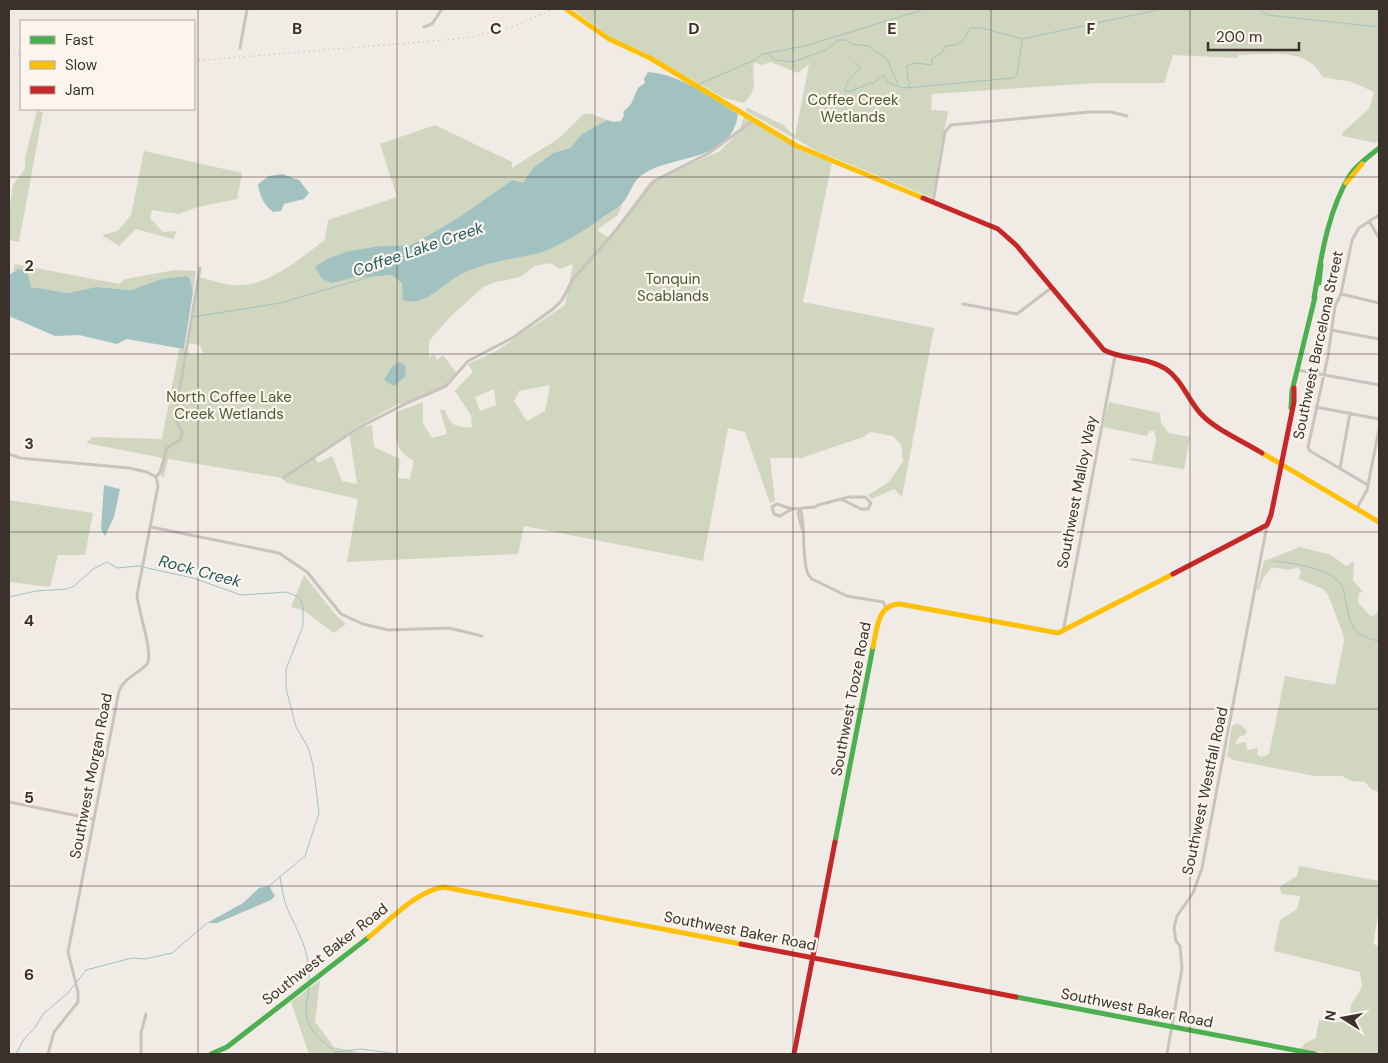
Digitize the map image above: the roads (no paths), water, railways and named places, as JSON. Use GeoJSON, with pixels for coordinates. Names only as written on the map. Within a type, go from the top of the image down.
{"type":"FeatureCollection","features":[{"type":"Feature","properties":{"kind":"main road"},"geometry":{"type":"LineString","coordinates":[[566,9],[609,39],[650,58],[806,150],[985,222],[1006,234],[1098,344],[1115,356],[1165,369],[1206,419],[1379,522]]}},
{"type":"Feature","properties":{"kind":"main road"},"geometry":{"type":"LineString","coordinates":[[1063,632],[1267,525],[1331,216],[1354,170],[1379,148]]}},
{"type":"Feature","properties":{"kind":"main road","name":"Southwest Tooze Road"},"geometry":{"type":"LineString","coordinates":[[794,1054],[878,623],[886,608],[892,604],[900,604],[1050,633],[1063,632]]}},
{"type":"Feature","properties":{"kind":"main road","name":"Southwest Baker Road"},"geometry":{"type":"LineString","coordinates":[[211,1054],[224,1049],[425,892],[437,887],[452,887],[1315,1054]]}},
{"type":"Feature","properties":{"kind":"street"},"geometry":{"type":"LineString","coordinates":[[240,48],[247,9]]}},
{"type":"Feature","properties":{"kind":"street"},"geometry":{"type":"LineString","coordinates":[[424,27],[432,24],[442,9]]}},
{"type":"Feature","properties":{"kind":"street"},"geometry":{"type":"LineString","coordinates":[[933,202],[945,132],[951,125],[1088,112],[1111,112],[1127,116]]}},
{"type":"Feature","properties":{"kind":"street"},"geometry":{"type":"LineString","coordinates":[[283,478],[354,430],[407,402],[446,386],[468,361],[514,337],[554,309],[562,300],[572,279],[612,235],[654,181],[709,153],[754,120]]}},
{"type":"Feature","properties":{"kind":"street","name":"Southwest Barcelona Street"},"geometry":{"type":"LineString","coordinates":[[1340,468],[1309,450],[1335,306],[1341,294],[1352,240],[1359,228],[1379,215]]}},
{"type":"Feature","properties":{"kind":"street"},"geometry":{"type":"LineString","coordinates":[[1369,222],[1379,238]]}},
{"type":"Feature","properties":{"kind":"street","name":"Southwest Morgan Road"},"geometry":{"type":"LineString","coordinates":[[48,1054],[54,1032],[78,1002],[78,992],[68,952],[119,691],[127,679],[145,665],[150,656],[148,642],[138,609],[137,595],[158,486],[156,476],[160,472],[167,448],[180,440],[182,432],[178,425],[176,411],[200,268]]}},
{"type":"Feature","properties":{"kind":"street"},"geometry":{"type":"LineString","coordinates":[[963,304],[1020,314],[1051,288]]}},
{"type":"Feature","properties":{"kind":"street"},"geometry":{"type":"LineString","coordinates":[[1341,294],[1379,303]]}},
{"type":"Feature","properties":{"kind":"street"},"geometry":{"type":"LineString","coordinates":[[1331,330],[1379,339]]}},
{"type":"Feature","properties":{"kind":"street","name":"Southwest Malloy Way"},"geometry":{"type":"LineString","coordinates":[[1063,632],[1115,356]]}},
{"type":"Feature","properties":{"kind":"street"},"geometry":{"type":"LineString","coordinates":[[1298,370],[1379,385]]}},
{"type":"Feature","properties":{"kind":"street"},"geometry":{"type":"LineString","coordinates":[[1316,407],[1379,419]]}},
{"type":"Feature","properties":{"kind":"street"},"geometry":{"type":"LineString","coordinates":[[1350,413],[1340,468],[1368,485]]}},
{"type":"Feature","properties":{"kind":"street"},"geometry":{"type":"LineString","coordinates":[[1356,509],[1368,485],[1379,429]]}},
{"type":"Feature","properties":{"kind":"street"},"geometry":{"type":"LineString","coordinates":[[9,454],[20,458],[129,468],[156,476]]}},
{"type":"Feature","properties":{"kind":"street"},"geometry":{"type":"LineString","coordinates":[[792,509],[780,516],[772,512],[772,507],[777,504],[792,509],[800,509],[841,499],[863,496],[871,503],[869,508],[863,509],[841,499]]}},
{"type":"Feature","properties":{"kind":"street"},"geometry":{"type":"LineString","coordinates":[[800,509],[803,513],[802,529],[806,569],[812,579],[846,596],[883,602],[886,608]]}},
{"type":"Feature","properties":{"kind":"street","name":"Southwest Westfall Road"},"geometry":{"type":"LineString","coordinates":[[1167,1054],[1182,968],[1180,946],[1176,941],[1174,928],[1177,916],[1193,893],[1202,868],[1267,525]]}},
{"type":"Feature","properties":{"kind":"street"},"geometry":{"type":"LineString","coordinates":[[151,527],[278,553],[307,572],[341,614],[363,624],[388,630],[449,628],[482,636]]}},
{"type":"Feature","properties":{"kind":"street"},"geometry":{"type":"LineString","coordinates":[[9,802],[93,819]]}},
{"type":"Feature","properties":{"kind":"street"},"geometry":{"type":"LineString","coordinates":[[141,1054],[141,1033],[146,1014]]}},
{"type":"Feature","properties":{"kind":"water"},"geometry":{"type":"Polygon","coordinates":[[[648,72],[672,77],[684,82],[738,114],[733,130],[725,141],[700,155],[657,167],[640,176],[621,205],[546,251],[495,262],[473,269],[453,279],[423,299],[410,302],[403,300],[402,283],[392,275],[351,278],[332,283],[322,279],[315,267],[327,259],[349,251],[379,246],[411,245],[458,218],[512,180],[523,183],[533,168],[553,153],[570,148],[582,134],[607,120],[621,121],[624,115],[623,112],[631,104],[638,88],[645,83],[644,79],[648,72]]]}},
{"type":"Feature","properties":{"kind":"water"},"geometry":{"type":"Polygon","coordinates":[[[282,174],[299,180],[309,193],[304,199],[284,204],[281,211],[273,212],[262,200],[258,184],[269,176],[282,174]]]}},
{"type":"Feature","properties":{"kind":"water"},"geometry":{"type":"Polygon","coordinates":[[[18,269],[27,271],[31,287],[68,293],[96,287],[131,290],[162,279],[186,276],[190,279],[193,292],[184,349],[127,339],[117,344],[79,335],[55,336],[9,316],[9,275],[18,269]]]}},
{"type":"Feature","properties":{"kind":"water"},"geometry":{"type":"Polygon","coordinates":[[[400,362],[406,366],[405,377],[394,386],[384,380],[392,367],[400,362]]]}},
{"type":"Feature","properties":{"kind":"water"},"geometry":{"type":"Polygon","coordinates":[[[104,485],[120,489],[114,517],[105,536],[101,529],[104,485]]]}},
{"type":"Feature","properties":{"kind":"water"},"geometry":{"type":"Polygon","coordinates":[[[269,886],[275,896],[271,900],[217,923],[207,923],[243,903],[259,888],[269,886]]]}},
{"type":"Feature","properties":{"kind":"waterway","name":"Coffee Lake Creek"},"geometry":{"type":"LineString","coordinates":[[699,84],[757,59],[762,54],[805,46],[925,9]]}},
{"type":"Feature","properties":{"kind":"waterway"},"geometry":{"type":"LineString","coordinates":[[768,54],[776,60],[793,62],[826,50],[838,40],[846,40],[852,44],[868,46],[887,59],[899,87],[906,88],[911,83],[908,80],[907,66],[915,63],[932,65],[932,58],[942,53],[945,46],[956,45],[962,42],[970,28],[982,28],[1022,39],[1162,9]]}},
{"type":"Feature","properties":{"kind":"waterway"},"geometry":{"type":"LineString","coordinates":[[1260,9],[1267,15],[1379,27]]}},
{"type":"Feature","properties":{"kind":"waterway"},"geometry":{"type":"LineString","coordinates":[[906,88],[1013,78],[1017,75],[1022,40]]}},
{"type":"Feature","properties":{"kind":"waterway"},"geometry":{"type":"LineString","coordinates":[[855,63],[861,67],[848,81],[845,91],[848,92],[877,81],[884,75],[888,82],[897,86]]}},
{"type":"Feature","properties":{"kind":"waterway","name":"Coffee Lake Creek"},"geometry":{"type":"LineString","coordinates":[[193,317],[280,303],[376,275]]}},
{"type":"Feature","properties":{"kind":"waterway"},"geometry":{"type":"LineString","coordinates":[[1274,561],[1311,568],[1337,580],[1342,586],[1353,627],[1362,635],[1379,641]]}},
{"type":"Feature","properties":{"kind":"waterway","name":"Rock Creek"},"geometry":{"type":"LineString","coordinates":[[9,597],[36,591],[67,589],[74,586],[93,569],[107,562],[117,568],[138,566],[193,578],[241,595],[287,592],[300,598],[303,606],[303,626],[286,669],[286,688],[296,727],[308,747],[313,765],[319,813],[305,856],[269,886]]}},
{"type":"Feature","properties":{"kind":"waterway"},"geometry":{"type":"LineString","coordinates":[[280,877],[286,904],[306,951],[309,980]]}},
{"type":"Feature","properties":{"kind":"waterway","name":"Rock Creek"},"geometry":{"type":"LineString","coordinates":[[16,1054],[24,1039],[34,1029],[44,1013],[68,993],[86,970],[132,958],[145,959],[172,953],[207,923]]}},
{"type":"Feature","properties":{"kind":"waterway"},"geometry":{"type":"LineString","coordinates":[[309,984],[306,1011],[309,1025],[317,1036],[337,1054]]}},
{"type":"Feature","properties":{"kind":"waterway"},"geometry":{"type":"LineString","coordinates":[[336,1052],[361,1049],[398,1054]]}},
{"type":"Feature","properties":{"kind":"railway"},"geometry":{"type":"LineString","coordinates":[[195,61],[467,38],[514,26],[553,9]]}},
{"type":"Feature","properties":{"kind":"railway"},"geometry":{"type":"LineString","coordinates":[[9,51],[20,56]]}},
{"type":"Feature","properties":{"kind":"park label","name":"Coffee Creek Wetlands"},"geometry":{"type":"Point","coordinates":[853,108]}},
{"type":"Feature","properties":{"kind":"park label","name":"Tonquin Scablands"},"geometry":{"type":"Point","coordinates":[673,288]}},
{"type":"Feature","properties":{"kind":"park label","name":"North Coffee Lake Creek Wetlands"},"geometry":{"type":"Point","coordinates":[229,406]}}]}
